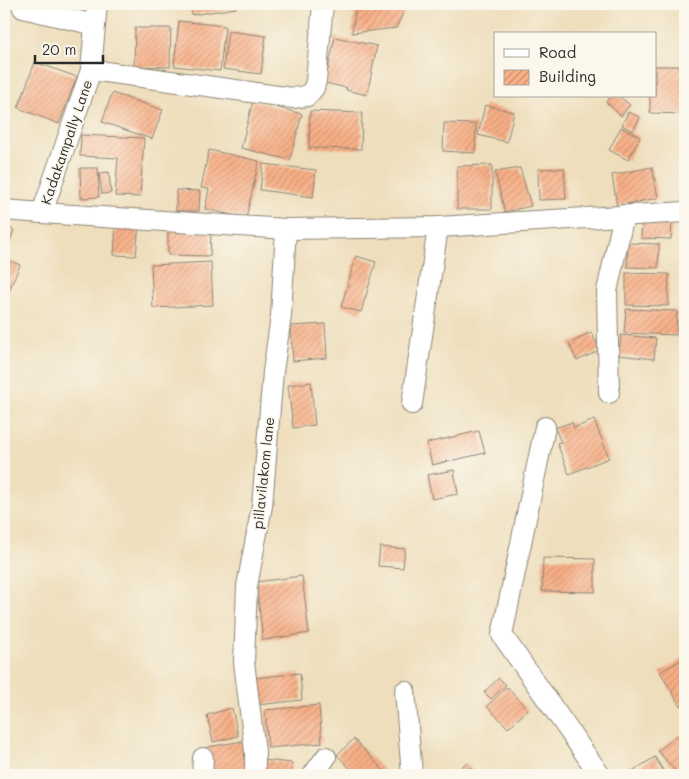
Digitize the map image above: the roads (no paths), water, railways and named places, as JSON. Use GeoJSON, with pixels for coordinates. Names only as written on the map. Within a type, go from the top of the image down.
{"type":"FeatureCollection","features":[{"type":"Feature","properties":{"kind":"street","name":"Kadakampally Lane"},"geometry":{"type":"LineString","coordinates":[[4,210],[42,212],[91,70],[97,4]]}},
{"type":"Feature","properties":{"kind":"street"},"geometry":{"type":"LineString","coordinates":[[91,70],[293,98],[307,96],[314,88],[316,81],[323,4]]}},
{"type":"Feature","properties":{"kind":"street"},"geometry":{"type":"LineString","coordinates":[[23,8],[95,25]]}},
{"type":"Feature","properties":{"kind":"street"},"geometry":{"type":"LineString","coordinates":[[42,212],[286,229],[438,227],[685,212]]}},
{"type":"Feature","properties":{"kind":"street"},"geometry":{"type":"LineString","coordinates":[[609,393],[607,291],[624,215]]}},
{"type":"Feature","properties":{"kind":"street"},"geometry":{"type":"LineString","coordinates":[[412,404],[438,227]]}},
{"type":"Feature","properties":{"kind":"street","name":"pillavilakom lane"},"geometry":{"type":"LineString","coordinates":[[255,775],[255,752],[244,662],[247,586],[262,506],[272,372],[281,316],[286,229]]}},
{"type":"Feature","properties":{"kind":"street"},"geometry":{"type":"LineString","coordinates":[[545,427],[502,635],[600,775]]}},
{"type":"Feature","properties":{"kind":"street"},"geometry":{"type":"LineString","coordinates":[[405,691],[412,775]]}},
{"type":"Feature","properties":{"kind":"street"},"geometry":{"type":"LineString","coordinates":[[313,775],[326,757]]}}]}
